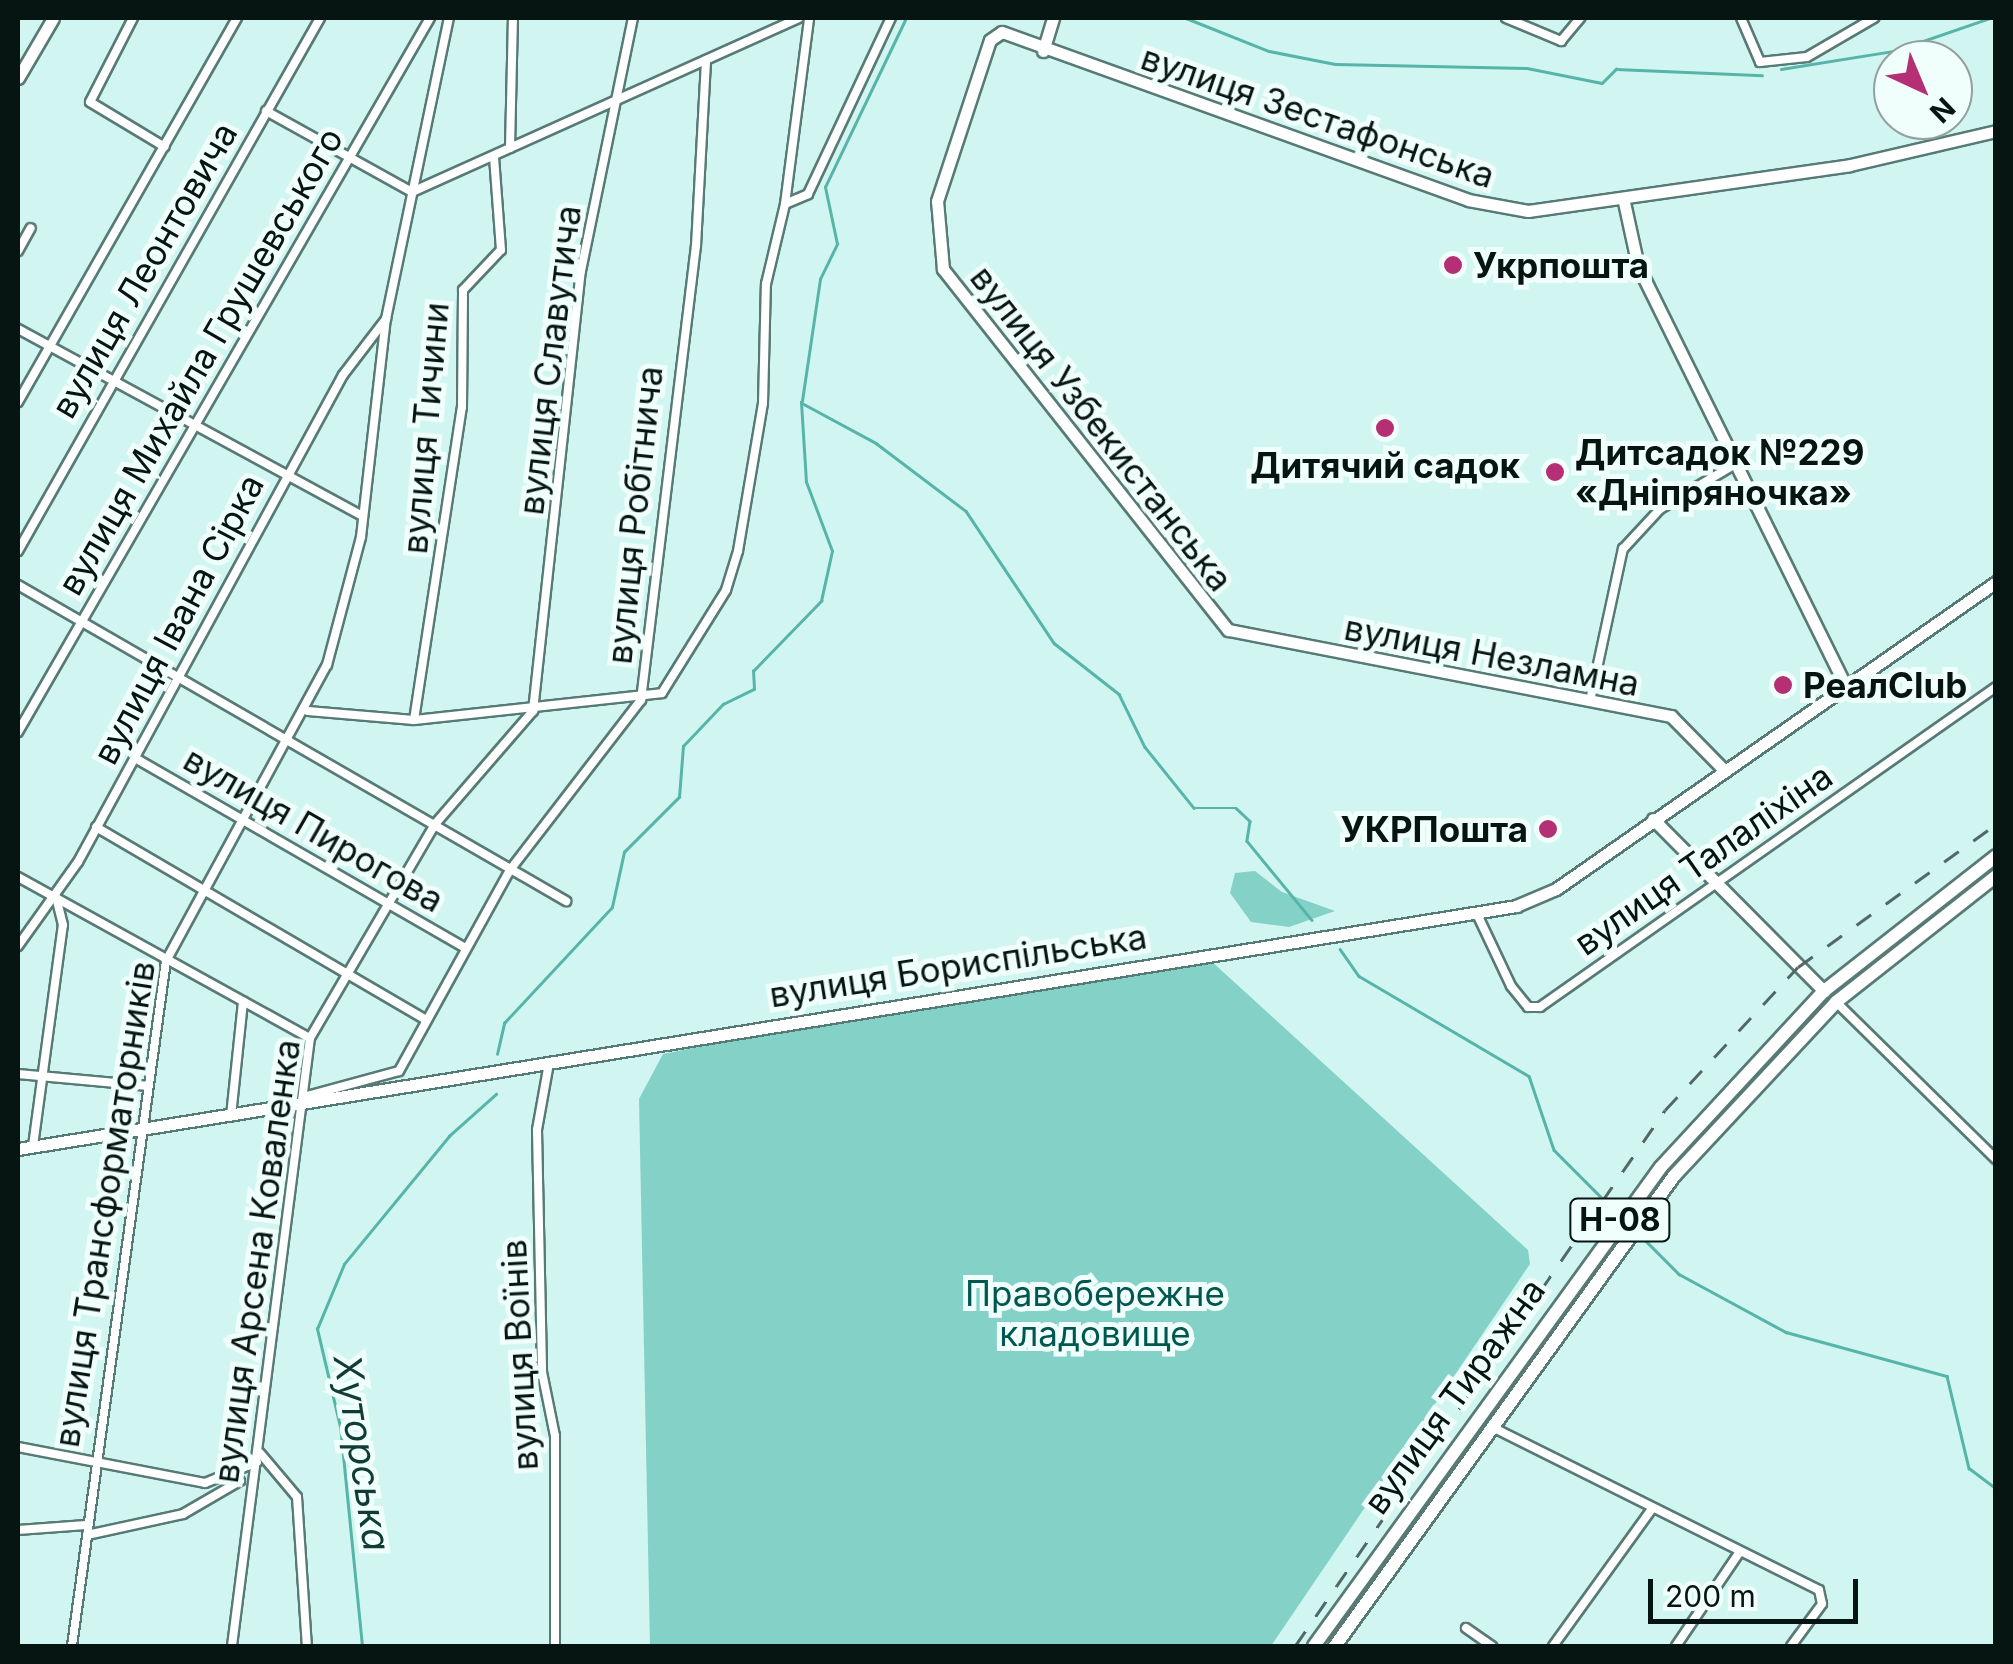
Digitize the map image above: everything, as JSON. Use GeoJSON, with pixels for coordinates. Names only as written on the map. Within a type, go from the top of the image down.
{"type":"FeatureCollection","features":[{"type":"Feature","properties":{"kind":"main road","name":"вулиця Тиражна"},"geometry":{"type":"LineString","coordinates":[[1314,1646],[1474,1417],[1661,1166],[1824,991],[1996,856]]}},
{"type":"Feature","properties":{"kind":"main road","name":"вулиця Тиражна"},"geometry":{"type":"LineString","coordinates":[[1335,1646],[1674,1176],[1836,1002],[1996,876]]}},
{"type":"Feature","properties":{"kind":"main road"},"geometry":{"type":"LineString","coordinates":[[1824,991],[1836,1002]]}},
{"type":"Feature","properties":{"kind":"main road"},"geometry":{"type":"LineString","coordinates":[[1474,1417],[1492,1427]]}},
{"type":"Feature","properties":{"kind":"main road"},"geometry":{"type":"LineString","coordinates":[[1360,1582],[1376,1592]]}},
{"type":"Feature","properties":{"kind":"street"},"geometry":{"type":"LineString","coordinates":[[18,78],[52,18]]}},
{"type":"Feature","properties":{"kind":"street"},"geometry":{"type":"LineString","coordinates":[[133,18],[90,102],[165,147]]}},
{"type":"Feature","properties":{"kind":"street"},"geometry":{"type":"LineString","coordinates":[[18,402],[237,18]]}},
{"type":"Feature","properties":{"kind":"street","name":"вулиця Леонтовича"},"geometry":{"type":"LineString","coordinates":[[18,551],[320,18]]}},
{"type":"Feature","properties":{"kind":"street","name":"вулиця Михайла Грушевського"},"geometry":{"type":"LineString","coordinates":[[18,732],[430,18]]}},
{"type":"Feature","properties":{"kind":"street","name":"вулиця Трансформаторників"},"geometry":{"type":"LineString","coordinates":[[72,1646],[93,1456],[166,961],[308,711],[350,584],[386,318],[448,18]]}},
{"type":"Feature","properties":{"kind":"street"},"geometry":{"type":"LineString","coordinates":[[510,148],[513,18]]}},
{"type":"Feature","properties":{"kind":"street","name":"вулиця Славутича"},"geometry":{"type":"LineString","coordinates":[[533,711],[581,271],[634,18]]}},
{"type":"Feature","properties":{"kind":"street"},"geometry":{"type":"LineString","coordinates":[[266,110],[412,192],[800,18]]}},
{"type":"Feature","properties":{"kind":"street","name":"вулиця Робітнича"},"geometry":{"type":"LineString","coordinates":[[706,60],[694,259],[641,700],[662,693],[685,664],[734,564],[763,403],[766,284],[785,204],[810,18]]}},
{"type":"Feature","properties":{"kind":"street"},"geometry":{"type":"LineString","coordinates":[[785,204],[808,194],[890,18]]}},
{"type":"Feature","properties":{"kind":"street"},"geometry":{"type":"LineString","coordinates":[[1043,51],[1053,18]]}},
{"type":"Feature","properties":{"kind":"street"},"geometry":{"type":"LineString","coordinates":[[1506,18],[1568,37],[1580,18]]}},
{"type":"Feature","properties":{"kind":"street"},"geometry":{"type":"LineString","coordinates":[[1741,18],[1760,62],[1807,57],[1874,18]]}},
{"type":"Feature","properties":{"kind":"street","name":"вулиця Зестафонська"},"geometry":{"type":"LineString","coordinates":[[1002,32],[1043,51],[1468,200],[1528,211],[1624,202],[1996,131]]}},
{"type":"Feature","properties":{"kind":"street","name":"вулиця Узбекистанська"},"geometry":{"type":"LineString","coordinates":[[1002,32],[990,40],[940,189],[943,269],[1228,630]]}},
{"type":"Feature","properties":{"kind":"street","name":"вулиця Тичини"},"geometry":{"type":"LineString","coordinates":[[414,720],[462,407],[464,290],[501,250],[494,156]]}},
{"type":"Feature","properties":{"kind":"street"},"geometry":{"type":"LineString","coordinates":[[1624,202],[1638,266],[1846,687]]}},
{"type":"Feature","properties":{"kind":"street"},"geometry":{"type":"LineString","coordinates":[[18,251],[31,228]]}},
{"type":"Feature","properties":{"kind":"street","name":"вулиця Івана Сірка"},"geometry":{"type":"LineString","coordinates":[[18,946],[56,897],[96,827],[363,341],[386,318]]}},
{"type":"Feature","properties":{"kind":"street"},"geometry":{"type":"LineString","coordinates":[[18,329],[284,482],[360,516]]}},
{"type":"Feature","properties":{"kind":"street"},"geometry":{"type":"LineString","coordinates":[[1590,701],[1623,549],[1660,508],[1736,463]]}},
{"type":"Feature","properties":{"kind":"street","name":"вулиця Бориспільська"},"geometry":{"type":"LineString","coordinates":[[18,1149],[549,1064],[966,989],[1477,914],[1556,889],[1996,582]]}},
{"type":"Feature","properties":{"kind":"street"},"geometry":{"type":"LineString","coordinates":[[18,585],[566,902]]}},
{"type":"Feature","properties":{"kind":"street","name":"вулиця Незламна"},"geometry":{"type":"LineString","coordinates":[[1228,630],[1682,719],[1725,771]]}},
{"type":"Feature","properties":{"kind":"street","name":"вулиця Талаліхіна"},"geometry":{"type":"LineString","coordinates":[[1477,914],[1488,948],[1532,1010],[1996,687]]}},
{"type":"Feature","properties":{"kind":"street"},"geometry":{"type":"LineString","coordinates":[[308,711],[414,720],[500,706],[533,711],[641,700]]}},
{"type":"Feature","properties":{"kind":"street"},"geometry":{"type":"LineString","coordinates":[[302,1102],[399,1071],[510,870],[641,700]]}},
{"type":"Feature","properties":{"kind":"street","name":"вулиця Арсена Коваленка"},"geometry":{"type":"LineString","coordinates":[[232,1646],[310,1038],[435,824],[533,711]]}},
{"type":"Feature","properties":{"kind":"street","name":"вулиця Пирогова"},"geometry":{"type":"LineString","coordinates":[[135,758],[465,948]]}},
{"type":"Feature","properties":{"kind":"street"},"geometry":{"type":"LineString","coordinates":[[1653,819],[1824,991]]}},
{"type":"Feature","properties":{"kind":"street"},"geometry":{"type":"LineString","coordinates":[[96,827],[426,1018]]}},
{"type":"Feature","properties":{"kind":"street"},"geometry":{"type":"LineString","coordinates":[[18,877],[310,1038]]}},
{"type":"Feature","properties":{"kind":"street"},"geometry":{"type":"LineString","coordinates":[[33,1146],[63,926],[56,897]]}},
{"type":"Feature","properties":{"kind":"street"},"geometry":{"type":"LineString","coordinates":[[230,1116],[242,1002]]}},
{"type":"Feature","properties":{"kind":"street"},"geometry":{"type":"LineString","coordinates":[[1836,1002],[1996,1159]]}},
{"type":"Feature","properties":{"kind":"street","name":"вулиця Воїнів"},"geometry":{"type":"LineString","coordinates":[[549,1064],[537,1130],[542,1372],[555,1436],[555,1646]]}},
{"type":"Feature","properties":{"kind":"street"},"geometry":{"type":"LineString","coordinates":[[18,1074],[148,1086]]}},
{"type":"Feature","properties":{"kind":"street"},"geometry":{"type":"LineString","coordinates":[[1492,1427],[1822,1594],[1790,1646]]}},
{"type":"Feature","properties":{"kind":"street"},"geometry":{"type":"LineString","coordinates":[[18,1447],[240,1481],[251,1491]]}},
{"type":"Feature","properties":{"kind":"street"},"geometry":{"type":"LineString","coordinates":[[225,1481],[258,1457],[298,1497],[307,1646]]}},
{"type":"Feature","properties":{"kind":"street"},"geometry":{"type":"LineString","coordinates":[[87,1536],[183,1514],[240,1481]]}},
{"type":"Feature","properties":{"kind":"street"},"geometry":{"type":"LineString","coordinates":[[1553,1646],[1652,1510]]}},
{"type":"Feature","properties":{"kind":"street"},"geometry":{"type":"LineString","coordinates":[[18,1530],[86,1525]]}},
{"type":"Feature","properties":{"kind":"street"},"geometry":{"type":"LineString","coordinates":[[1676,1646],[1739,1553]]}},
{"type":"Feature","properties":{"kind":"street"},"geometry":{"type":"LineString","coordinates":[[1466,1628],[1492,1646]]}},
{"type":"Feature","properties":{"kind":"green space"},"geometry":{"type":"Polygon","coordinates":[[[1255,871],[1282,892],[1335,911],[1289,927],[1251,922],[1230,893],[1235,873],[1255,871]]]}},
{"type":"Feature","properties":{"kind":"green space","name":"Правобережне кладовище"},"geometry":{"type":"Polygon","coordinates":[[[1210,960],[1528,1250],[1530,1264],[1271,1646],[650,1646],[639,1099],[663,1054],[932,1000],[1210,960]]]}},
{"type":"Feature","properties":{"kind":"waterway"},"geometry":{"type":"LineString","coordinates":[[802,401],[820,279],[837,244],[825,187],[906,18]]}},
{"type":"Feature","properties":{"kind":"waterway"},"geometry":{"type":"LineString","coordinates":[[1186,18],[1269,51],[1335,64],[1527,68],[1602,83],[1616,69],[1762,75]]}},
{"type":"Feature","properties":{"kind":"waterway"},"geometry":{"type":"LineString","coordinates":[[1781,69],[1894,51],[1990,18]]}},
{"type":"Feature","properties":{"kind":"waterway","name":"Хуторська"},"geometry":{"type":"LineString","coordinates":[[497,1054],[504,1023],[612,907],[624,852],[679,797],[683,746],[723,704],[754,689],[753,671],[821,601],[832,551],[806,482],[801,402]]}},
{"type":"Feature","properties":{"kind":"waterway"},"geometry":{"type":"LineString","coordinates":[[802,403],[876,443],[966,511],[1054,643],[1119,694],[1145,747],[1194,808],[1236,808],[1250,821],[1247,841],[1312,920]]}},
{"type":"Feature","properties":{"kind":"waterway"},"geometry":{"type":"LineString","coordinates":[[1340,949],[1359,976],[1529,1076],[1554,1150],[1619,1215]]}},
{"type":"Feature","properties":{"kind":"waterway","name":"Хуторська"},"geometry":{"type":"LineString","coordinates":[[362,1646],[340,1427],[317,1329],[344,1264],[449,1136],[496,1094]]}},
{"type":"Feature","properties":{"kind":"waterway"},"geometry":{"type":"LineString","coordinates":[[1639,1234],[1679,1274],[1786,1332],[1947,1376],[1969,1468],[1996,1488]]}},
{"type":"Feature","properties":{"kind":"railway"},"geometry":{"type":"LineString","coordinates":[[1295,1646],[1665,1110],[1798,967],[1996,824]]}},
{"type":"Feature","properties":{"kind":"place","name":"Укрпошта"},"geometry":{"type":"Point","coordinates":[1453,265]}},
{"type":"Feature","properties":{"kind":"place","name":"Дитячий садок"},"geometry":{"type":"Point","coordinates":[1385,428]}},
{"type":"Feature","properties":{"kind":"place","name":"Дитсадок №229 «Дніпряночка»"},"geometry":{"type":"Point","coordinates":[1555,472]}},
{"type":"Feature","properties":{"kind":"place","name":"РеалClub"},"geometry":{"type":"Point","coordinates":[1783,685]}},
{"type":"Feature","properties":{"kind":"place","name":"УКРПошта"},"geometry":{"type":"Point","coordinates":[1548,829]}}]}
